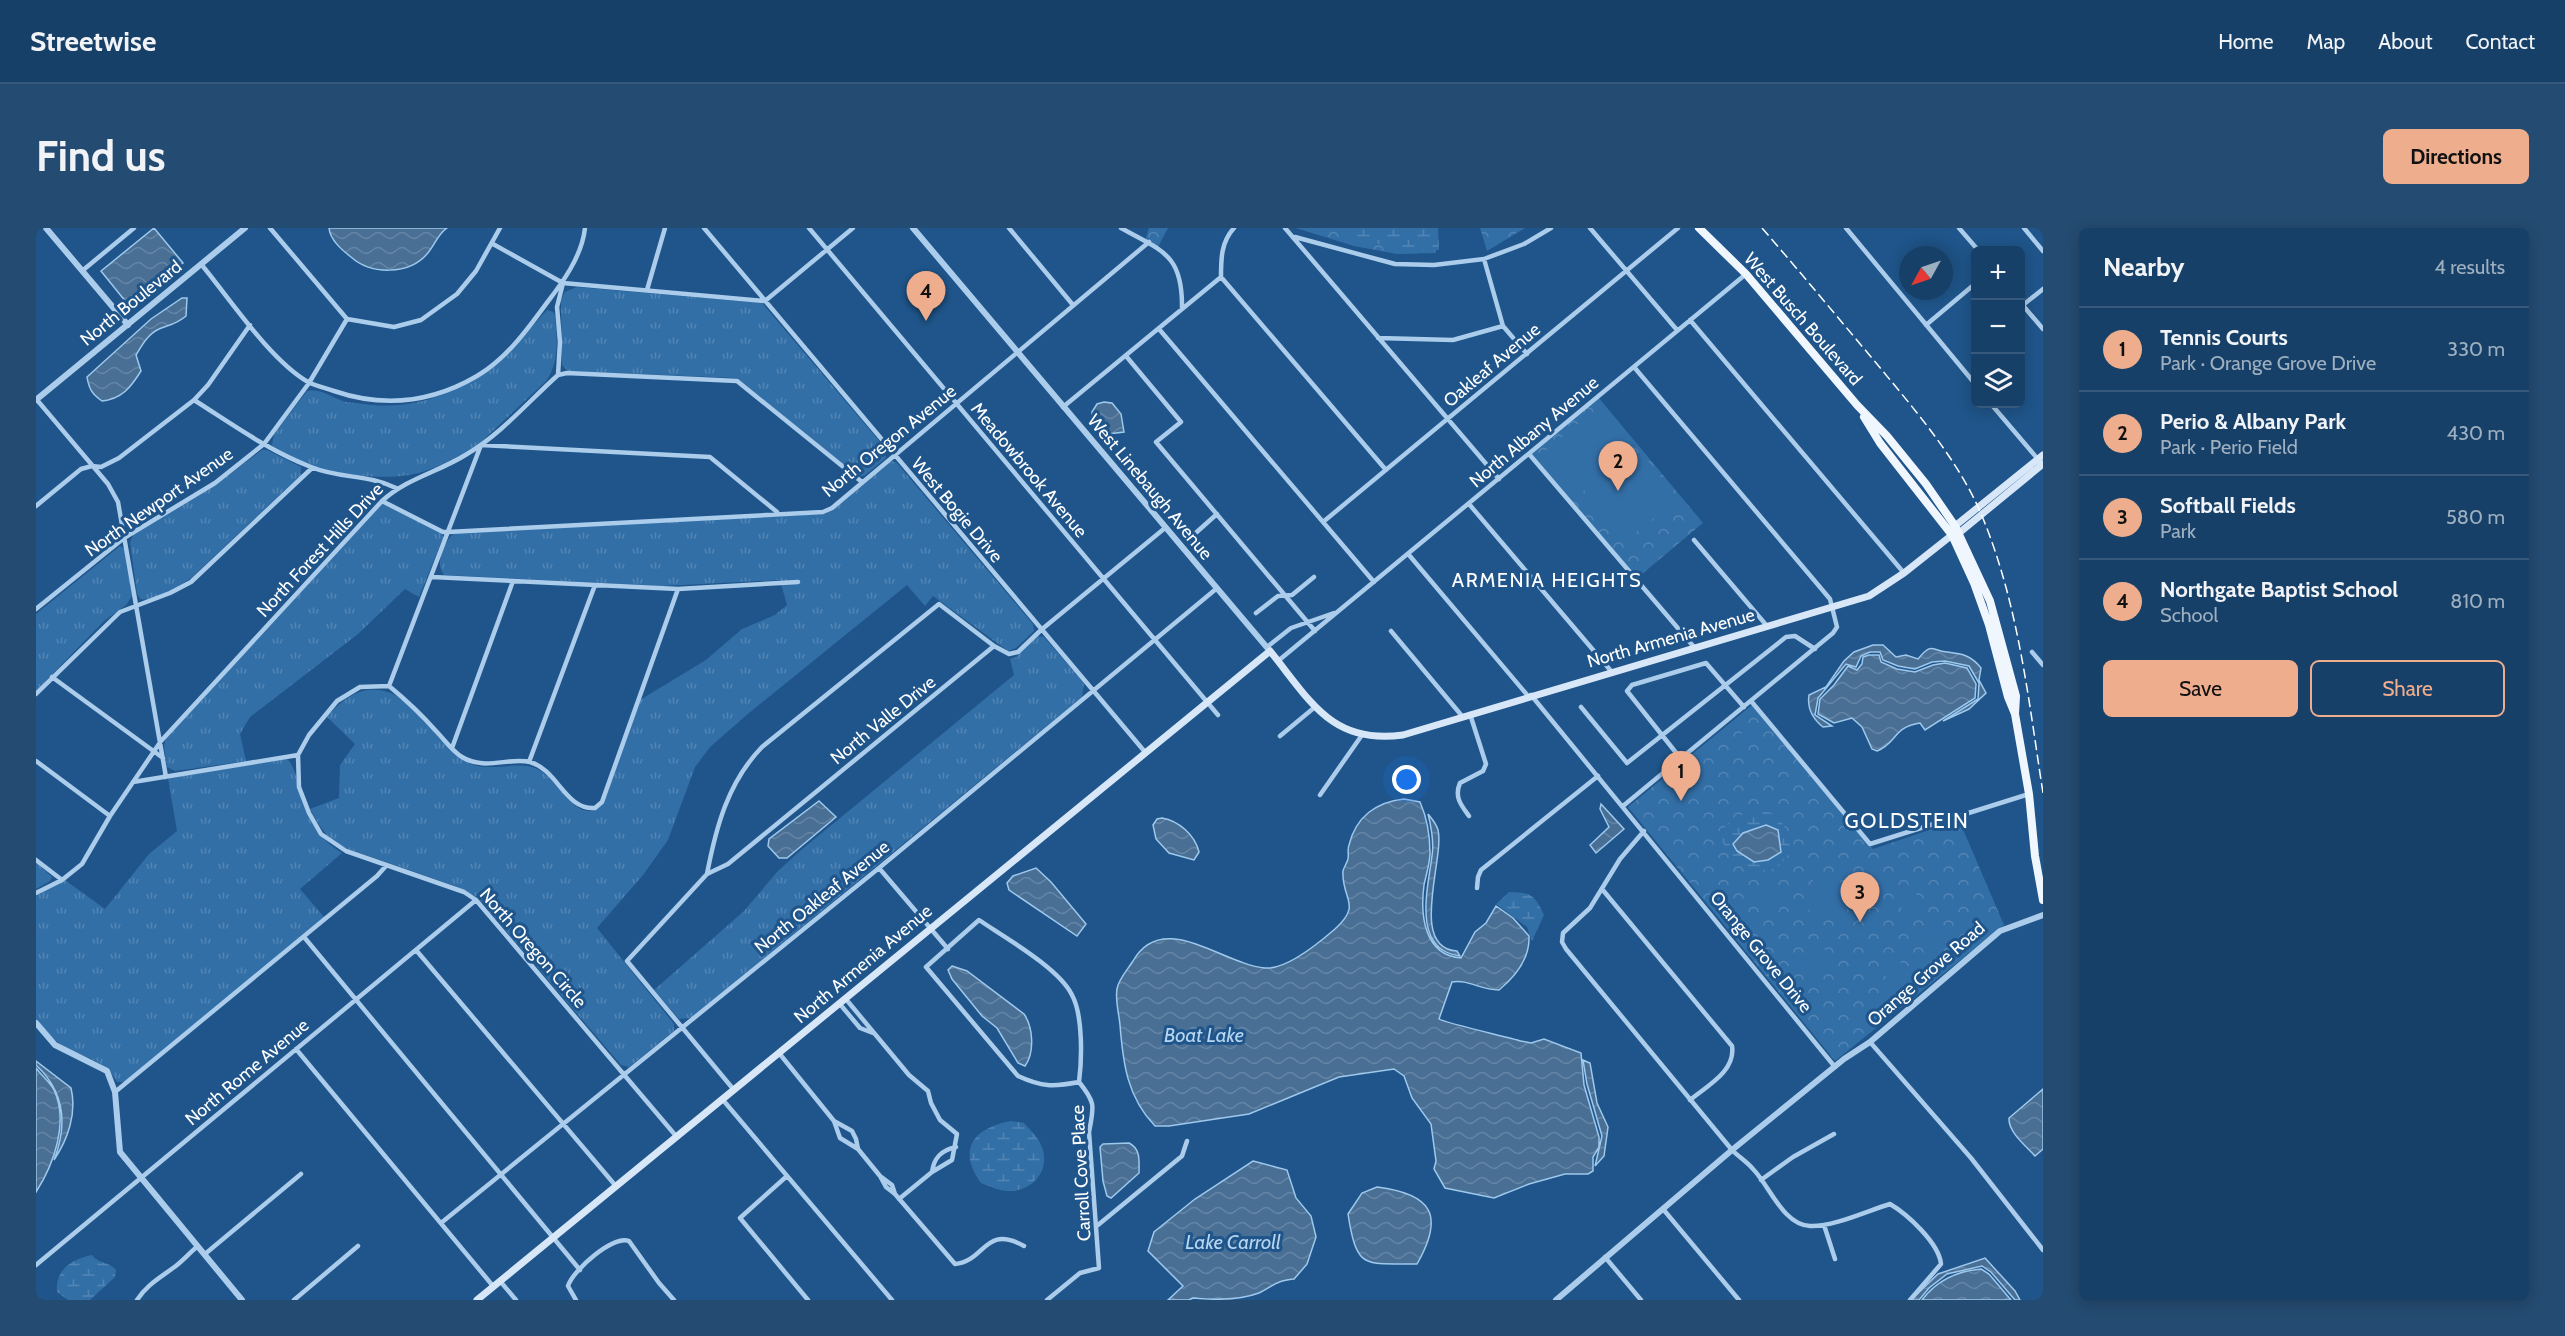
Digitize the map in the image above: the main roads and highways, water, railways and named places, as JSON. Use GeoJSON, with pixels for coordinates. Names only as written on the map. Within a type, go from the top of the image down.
{"type":"FeatureCollection","features":[{"type":"Feature","properties":{"kind":"main road","name":"West Busch Boulevard"},"geometry":{"type":"LineString","coordinates":[[1700,228],[1746,274],[1857,405],[1887,436],[1926,484],[1955,526],[1989,625],[2008,697],[2015,714],[2029,794],[2035,856],[2043,900]]}},
{"type":"Feature","properties":{"kind":"main road","name":"West Busch Boulevard"},"geometry":{"type":"LineString","coordinates":[[1857,405],[1880,443],[1956,534]]}},
{"type":"Feature","properties":{"kind":"main road"},"geometry":{"type":"LineString","coordinates":[[1955,526],[2041,460]]}},
{"type":"Feature","properties":{"kind":"main road","name":"North Armenia Avenue"},"geometry":{"type":"LineString","coordinates":[[1382,738],[1403,735],[1875,593],[1956,534],[2041,460]]}},
{"type":"Feature","properties":{"kind":"main road","name":"North Armenia Avenue"},"geometry":{"type":"LineString","coordinates":[[477,1300],[615,1185],[723,1100],[1268,649]]}},
{"type":"Feature","properties":{"kind":"main road","name":"West Linebaugh Avenue"},"geometry":{"type":"LineString","coordinates":[[1268,649],[1315,707],[1345,730],[1382,738]]}},
{"type":"Feature","properties":{"kind":"water"},"geometry":{"type":"Polygon","coordinates":[[[154,228],[183,263],[130,307],[101,271],[154,228]]]}},
{"type":"Feature","properties":{"kind":"water"},"geometry":{"type":"Polygon","coordinates":[[[329,228],[447,228],[419,261],[410,266],[390,270],[359,263],[337,244],[329,228]]]}},
{"type":"Feature","properties":{"kind":"water"},"geometry":{"type":"Polygon","coordinates":[[[182,298],[187,298],[186,316],[176,323],[155,331],[146,340],[136,355],[141,371],[130,387],[115,398],[102,401],[92,391],[87,377],[151,319],[182,298]]]}},
{"type":"Feature","properties":{"kind":"water"},"geometry":{"type":"Polygon","coordinates":[[[1112,403],[1121,414],[1124,432],[1108,434],[1092,419],[1092,412],[1097,404],[1112,403]]]}},
{"type":"Feature","properties":{"kind":"water"},"geometry":{"type":"Polygon","coordinates":[[[1873,645],[1883,645],[1896,657],[1906,655],[1918,659],[1932,648],[1966,656],[1974,660],[1981,668],[1979,680],[1986,693],[1969,709],[1943,721],[1978,699],[1979,683],[1969,666],[1945,661],[1932,662],[1915,669],[1883,660],[1880,652],[1870,652],[1861,656],[1856,667],[1846,664],[1818,698],[1815,715],[1832,726],[1823,727],[1811,713],[1809,695],[1826,687],[1844,661],[1854,652],[1873,645]]]}},
{"type":"Feature","properties":{"kind":"water"},"geometry":{"type":"Polygon","coordinates":[[[1879,655],[1881,662],[1897,669],[1915,672],[1945,663],[1967,668],[1976,684],[1975,698],[1925,730],[1920,723],[1911,725],[1883,748],[1877,751],[1872,749],[1862,727],[1852,718],[1834,723],[1818,714],[1820,699],[1848,666],[1857,670],[1862,664],[1863,657],[1879,655]]]}},
{"type":"Feature","properties":{"kind":"water","name":"Boat Lake"},"geometry":{"type":"Polygon","coordinates":[[[1404,799],[1420,802],[1426,821],[1430,853],[1424,885],[1424,920],[1427,932],[1439,950],[1461,958],[1475,932],[1486,923],[1496,906],[1513,918],[1529,936],[1524,960],[1505,985],[1499,990],[1458,981],[1452,982],[1439,1019],[1531,1043],[1544,1039],[1581,1053],[1584,1085],[1599,1137],[1599,1147],[1593,1157],[1593,1171],[1588,1174],[1565,1174],[1529,1184],[1494,1198],[1445,1188],[1434,1169],[1436,1161],[1431,1124],[1412,1098],[1404,1076],[1394,1069],[1339,1077],[1249,1114],[1169,1126],[1155,1126],[1132,1091],[1123,1053],[1117,993],[1121,978],[1146,946],[1160,940],[1177,939],[1265,968],[1283,965],[1292,960],[1312,948],[1335,929],[1348,913],[1349,901],[1343,881],[1343,871],[1348,859],[1348,847],[1357,826],[1376,807],[1404,799]]]}},
{"type":"Feature","properties":{"kind":"water"},"geometry":{"type":"Polygon","coordinates":[[[819,801],[836,817],[787,858],[779,858],[768,846],[769,839],[819,801]]]}},
{"type":"Feature","properties":{"kind":"water"},"geometry":{"type":"Polygon","coordinates":[[[1601,804],[1624,829],[1596,853],[1590,845],[1609,827],[1600,809],[1601,804]]]}},
{"type":"Feature","properties":{"kind":"water"},"geometry":{"type":"Polygon","coordinates":[[[1428,814],[1438,830],[1439,843],[1432,900],[1431,919],[1434,935],[1442,946],[1457,951],[1460,956],[1445,951],[1434,942],[1429,930],[1426,900],[1433,846],[1428,814]]]}},
{"type":"Feature","properties":{"kind":"water"},"geometry":{"type":"Polygon","coordinates":[[[1162,818],[1174,822],[1194,840],[1199,852],[1194,860],[1169,853],[1156,839],[1153,825],[1157,819],[1162,818]]]}},
{"type":"Feature","properties":{"kind":"water"},"geometry":{"type":"Polygon","coordinates":[[[1766,825],[1778,830],[1781,852],[1768,860],[1754,862],[1737,851],[1733,844],[1743,833],[1766,825]]]}},
{"type":"Feature","properties":{"kind":"water"},"geometry":{"type":"Polygon","coordinates":[[[1036,868],[1051,882],[1086,924],[1077,936],[1009,890],[1007,883],[1013,876],[1036,868]]]}},
{"type":"Feature","properties":{"kind":"water"},"geometry":{"type":"Polygon","coordinates":[[[952,966],[967,971],[1024,1014],[1032,1040],[1025,1066],[1018,1063],[997,1028],[982,1016],[952,979],[948,970],[952,966]]]}},
{"type":"Feature","properties":{"kind":"water"},"geometry":{"type":"Polygon","coordinates":[[[1583,1060],[1590,1063],[1597,1103],[1608,1127],[1604,1156],[1595,1166],[1602,1136],[1587,1084],[1583,1060]]]}},
{"type":"Feature","properties":{"kind":"water"},"geometry":{"type":"Polygon","coordinates":[[[36,1061],[71,1088],[73,1097],[70,1126],[54,1160],[61,1134],[61,1109],[53,1086],[36,1065],[36,1061]]]}},
{"type":"Feature","properties":{"kind":"water"},"geometry":{"type":"Polygon","coordinates":[[[36,1068],[54,1090],[58,1102],[60,1129],[54,1156],[36,1192],[36,1068]]]}},
{"type":"Feature","properties":{"kind":"water"},"geometry":{"type":"Polygon","coordinates":[[[2043,1089],[2043,1149],[2035,1156],[2014,1134],[2009,1118],[2043,1089]]]}},
{"type":"Feature","properties":{"kind":"water"},"geometry":{"type":"Polygon","coordinates":[[[1129,1143],[1137,1152],[1139,1173],[1111,1198],[1107,1196],[1103,1181],[1100,1147],[1103,1144],[1129,1143]]]}},
{"type":"Feature","properties":{"kind":"water","name":"Lake Carroll"},"geometry":{"type":"Polygon","coordinates":[[[1253,1161],[1287,1170],[1296,1198],[1311,1216],[1316,1237],[1307,1264],[1294,1279],[1279,1282],[1252,1295],[1226,1299],[1168,1300],[1183,1286],[1148,1251],[1154,1232],[1195,1199],[1253,1161]]]}},
{"type":"Feature","properties":{"kind":"water"},"geometry":{"type":"Polygon","coordinates":[[[1377,1187],[1410,1195],[1428,1210],[1431,1220],[1430,1232],[1426,1247],[1417,1264],[1375,1263],[1360,1255],[1355,1246],[1348,1214],[1362,1193],[1377,1187]]]}},
{"type":"Feature","properties":{"kind":"water"},"geometry":{"type":"Polygon","coordinates":[[[1985,1258],[2015,1291],[2020,1300],[2015,1300],[1991,1272],[1982,1266],[1947,1274],[1929,1288],[1919,1300],[1911,1300],[1938,1274],[1985,1258]]]}},
{"type":"Feature","properties":{"kind":"water"},"geometry":{"type":"Polygon","coordinates":[[[1981,1269],[1989,1274],[2011,1300],[1922,1300],[1934,1287],[1948,1278],[1981,1269]]]}},
{"type":"Feature","properties":{"kind":"railway"},"geometry":{"type":"LineString","coordinates":[[1762,228],[1919,416],[1958,470],[1979,509],[1992,543],[2012,613],[2043,793]]}},
{"type":"Feature","properties":{"kind":"place","name":"Northgate Baptist School"},"geometry":{"type":"Point","coordinates":[926,321]}},
{"type":"Feature","properties":{"kind":"place","name":"Perio & Albany Park"},"geometry":{"type":"Point","coordinates":[1618,491]}},
{"type":"Feature","properties":{"kind":"place","name":"Tennis Courts"},"geometry":{"type":"Point","coordinates":[1681,801]}},
{"type":"Feature","properties":{"kind":"place","name":"Softball Fields"},"geometry":{"type":"Point","coordinates":[1860,922]}},
{"type":"Feature","properties":{"kind":"district","name":"ARMENIA HEIGHTS"},"geometry":{"type":"Point","coordinates":[1547,580]}},
{"type":"Feature","properties":{"kind":"district","name":"GOLDSTEIN"},"geometry":{"type":"Point","coordinates":[1907,820]}}]}
